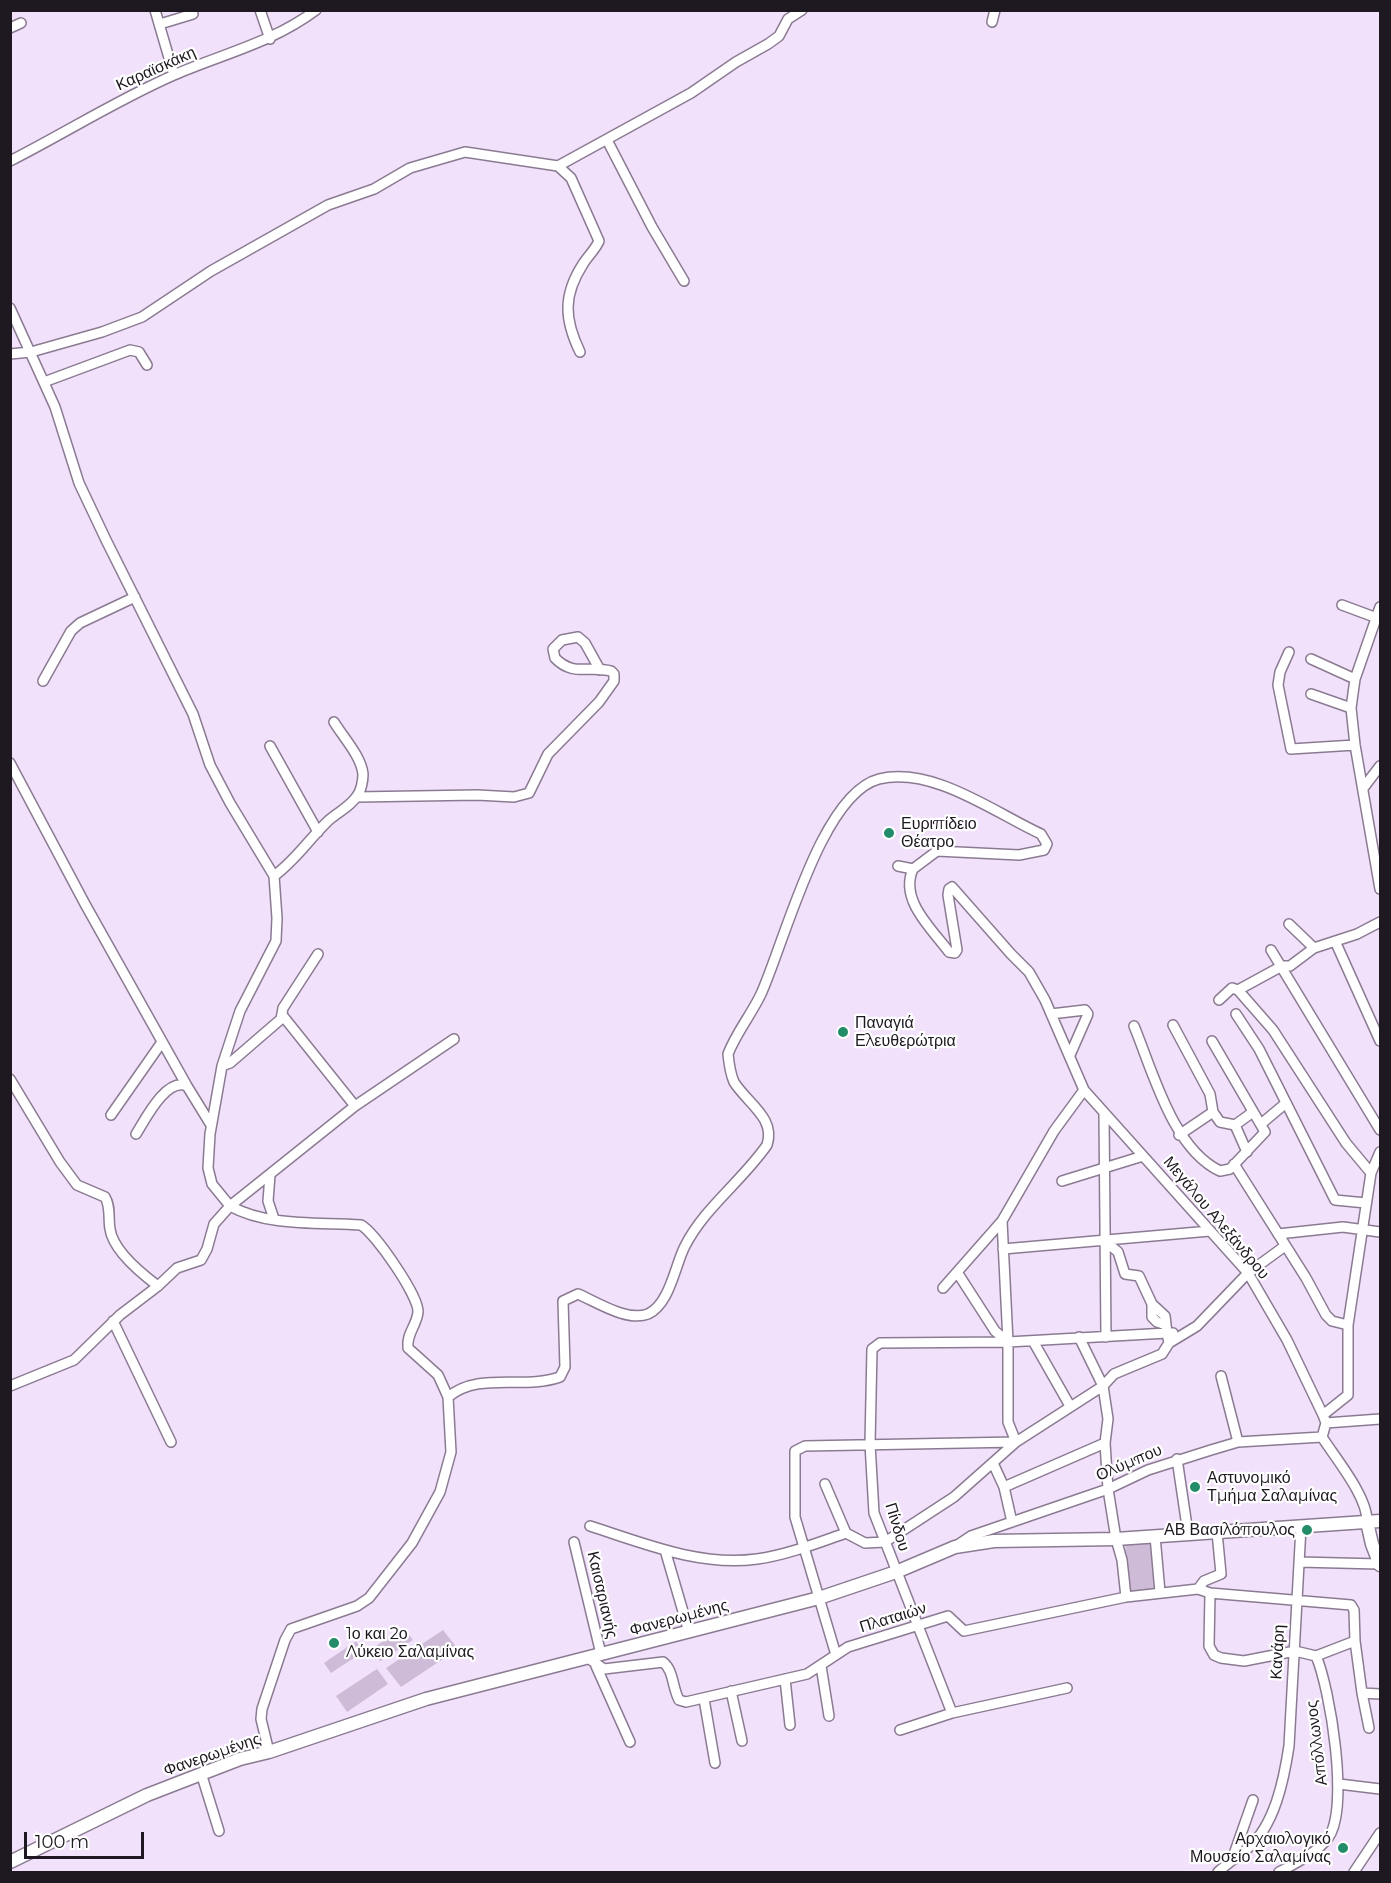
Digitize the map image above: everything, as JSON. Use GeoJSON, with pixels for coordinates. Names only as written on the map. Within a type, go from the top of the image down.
{"type":"FeatureCollection","features":[{"type":"Feature","properties":{"kind":"main road","name":"Φανερωμένης"},"geometry":{"type":"LineString","coordinates":[[10,1862],[147,1795],[240,1759],[269,1752],[426,1699],[595,1660],[689,1632],[819,1598],[896,1572],[955,1547],[994,1541],[1116,1539],[1380,1521]]}},
{"type":"Feature","properties":{"kind":"main road"},"geometry":{"type":"LineString","coordinates":[[1367,1522],[1380,1564]]}},
{"type":"Feature","properties":{"kind":"street"},"geometry":{"type":"LineString","coordinates":[[155,10],[174,75]]}},
{"type":"Feature","properties":{"kind":"street"},"geometry":{"type":"LineString","coordinates":[[260,10],[270,39]]}},
{"type":"Feature","properties":{"kind":"street","name":"Καραϊσκάκη"},"geometry":{"type":"LineString","coordinates":[[10,161],[91,116],[174,75],[270,39],[316,10]]}},
{"type":"Feature","properties":{"kind":"street"},"geometry":{"type":"LineString","coordinates":[[558,166],[690,93],[768,44],[779,36],[788,19],[802,10]]}},
{"type":"Feature","properties":{"kind":"street"},"geometry":{"type":"LineString","coordinates":[[992,22],[996,10]]}},
{"type":"Feature","properties":{"kind":"street"},"geometry":{"type":"LineString","coordinates":[[160,24],[193,14]]}},
{"type":"Feature","properties":{"kind":"street"},"geometry":{"type":"LineString","coordinates":[[10,28],[21,23]]}},
{"type":"Feature","properties":{"kind":"street"},"geometry":{"type":"LineString","coordinates":[[607,140],[652,227],[684,281]]}},
{"type":"Feature","properties":{"kind":"street"},"geometry":{"type":"LineString","coordinates":[[10,354],[31,352],[102,332],[142,317],[211,271],[328,206],[374,189],[410,168],[465,152],[558,166],[571,178],[599,241],[570,286],[568,297],[569,318],[580,352]]}},
{"type":"Feature","properties":{"kind":"street"},"geometry":{"type":"LineString","coordinates":[[10,308],[64,431],[79,483],[193,714],[210,765],[274,876],[276,941],[240,1011],[222,1066],[211,1125],[208,1168],[212,1184],[230,1206],[246,1215],[361,1225],[374,1234],[417,1305],[416,1318],[408,1339],[408,1348],[438,1375],[448,1397],[449,1464],[440,1492],[412,1543],[377,1590],[363,1603],[301,1624],[288,1634],[262,1709],[261,1719],[269,1752]]}},
{"type":"Feature","properties":{"kind":"street"},"geometry":{"type":"LineString","coordinates":[[44,382],[130,350],[139,352],[147,365]]}},
{"type":"Feature","properties":{"kind":"street"},"geometry":{"type":"LineString","coordinates":[[44,681],[71,632],[80,622],[135,597]]}},
{"type":"Feature","properties":{"kind":"street"},"geometry":{"type":"LineString","coordinates":[[1342,605],[1377,618]]}},
{"type":"Feature","properties":{"kind":"street"},"geometry":{"type":"LineString","coordinates":[[1380,607],[1354,679],[1351,708],[1355,745],[1377,859],[1380,890]]}},
{"type":"Feature","properties":{"kind":"street"},"geometry":{"type":"LineString","coordinates":[[357,796],[514,797],[529,793],[548,754],[599,702],[614,681],[614,674],[600,670],[577,671],[566,668],[555,658],[553,649],[562,640],[578,637],[600,670]]}},
{"type":"Feature","properties":{"kind":"street"},"geometry":{"type":"LineString","coordinates":[[1289,652],[1280,672],[1278,685],[1291,749],[1355,745]]}},
{"type":"Feature","properties":{"kind":"street"},"geometry":{"type":"LineString","coordinates":[[1311,659],[1354,679]]}},
{"type":"Feature","properties":{"kind":"street"},"geometry":{"type":"LineString","coordinates":[[1311,694],[1351,708]]}},
{"type":"Feature","properties":{"kind":"street"},"geometry":{"type":"LineString","coordinates":[[274,876],[293,862],[318,832],[357,796],[363,774],[334,722]]}},
{"type":"Feature","properties":{"kind":"street"},"geometry":{"type":"LineString","coordinates":[[270,746],[318,832]]}},
{"type":"Feature","properties":{"kind":"street"},"geometry":{"type":"LineString","coordinates":[[10,763],[162,1042],[211,1125]]}},
{"type":"Feature","properties":{"kind":"street"},"geometry":{"type":"LineString","coordinates":[[1364,787],[1380,766]]}},
{"type":"Feature","properties":{"kind":"street"},"geometry":{"type":"LineString","coordinates":[[448,1397],[468,1385],[542,1381],[560,1377],[565,1367],[563,1301],[573,1294],[626,1314],[640,1316],[650,1313],[664,1296],[686,1244],[703,1218],[760,1156],[769,1139],[770,1128],[734,1081],[728,1054],[760,995],[815,857],[837,816],[853,794],[880,779],[908,779],[935,783],[1041,834],[1047,844],[1044,850],[1020,855],[937,851],[913,869],[898,866]]}},
{"type":"Feature","properties":{"kind":"street","name":"Μεγάλου Αλεξάνδρου"},"geometry":{"type":"LineString","coordinates":[[913,869],[909,881],[911,898],[949,952],[955,953],[957,950],[948,895],[952,887],[1029,972],[1051,1014],[1084,1090],[1248,1274],[1287,1340],[1324,1419]]}},
{"type":"Feature","properties":{"kind":"street"},"geometry":{"type":"LineString","coordinates":[[1238,990],[1282,966],[1290,966],[1314,948],[1380,922]]}},
{"type":"Feature","properties":{"kind":"street"},"geometry":{"type":"LineString","coordinates":[[1289,924],[1314,948]]}},
{"type":"Feature","properties":{"kind":"street"},"geometry":{"type":"LineString","coordinates":[[1335,941],[1380,1039]]}},
{"type":"Feature","properties":{"kind":"street"},"geometry":{"type":"LineString","coordinates":[[1271,950],[1380,1130]]}},
{"type":"Feature","properties":{"kind":"street"},"geometry":{"type":"LineString","coordinates":[[318,954],[282,1008],[283,1016],[355,1106]]}},
{"type":"Feature","properties":{"kind":"street"},"geometry":{"type":"LineString","coordinates":[[1219,1000],[1232,988],[1238,990],[1273,1030],[1346,1143],[1371,1173]]}},
{"type":"Feature","properties":{"kind":"street"},"geometry":{"type":"LineString","coordinates":[[1051,1014],[1068,1010],[1085,1010],[1088,1014],[1070,1056]]}},
{"type":"Feature","properties":{"kind":"street"},"geometry":{"type":"LineString","coordinates":[[1236,1014],[1259,1049],[1335,1200],[1366,1203]]}},
{"type":"Feature","properties":{"kind":"street"},"geometry":{"type":"LineString","coordinates":[[222,1066],[230,1063],[283,1016]]}},
{"type":"Feature","properties":{"kind":"street"},"geometry":{"type":"LineString","coordinates":[[1173,1025],[1210,1094],[1213,1112],[1220,1122],[1235,1125],[1253,1112]]}},
{"type":"Feature","properties":{"kind":"street"},"geometry":{"type":"LineString","coordinates":[[1134,1026],[1179,1135],[1203,1160],[1217,1170],[1225,1171],[1264,1136],[1261,1124],[1212,1041]]}},
{"type":"Feature","properties":{"kind":"street"},"geometry":{"type":"LineString","coordinates":[[10,1386],[74,1360],[113,1321],[177,1268],[203,1257],[214,1224],[230,1206],[355,1106],[454,1039]]}},
{"type":"Feature","properties":{"kind":"street"},"geometry":{"type":"LineString","coordinates":[[111,1115],[162,1042]]}},
{"type":"Feature","properties":{"kind":"street"},"geometry":{"type":"LineString","coordinates":[[10,1079],[60,1162],[77,1185],[105,1197],[109,1207],[110,1232],[132,1265],[158,1286]]}},
{"type":"Feature","properties":{"kind":"street"},"geometry":{"type":"LineString","coordinates":[[136,1134],[160,1097],[176,1086],[187,1086]]}},
{"type":"Feature","properties":{"kind":"street"},"geometry":{"type":"LineString","coordinates":[[943,1288],[1002,1221],[1054,1131],[1084,1090]]}},
{"type":"Feature","properties":{"kind":"street"},"geometry":{"type":"LineString","coordinates":[[1261,1124],[1286,1103]]}},
{"type":"Feature","properties":{"kind":"street"},"geometry":{"type":"LineString","coordinates":[[1179,1135],[1213,1112]]}},
{"type":"Feature","properties":{"kind":"street"},"geometry":{"type":"LineString","coordinates":[[1104,1114],[1106,1337]]}},
{"type":"Feature","properties":{"kind":"street"},"geometry":{"type":"LineString","coordinates":[[1235,1125],[1247,1152]]}},
{"type":"Feature","properties":{"kind":"street"},"geometry":{"type":"LineString","coordinates":[[1367,1522],[1368,1511],[1362,1498],[1322,1437],[1324,1419],[1348,1395],[1348,1324],[1371,1173],[1380,1152]]}},
{"type":"Feature","properties":{"kind":"street"},"geometry":{"type":"LineString","coordinates":[[1062,1181],[1143,1156]]}},
{"type":"Feature","properties":{"kind":"street"},"geometry":{"type":"LineString","coordinates":[[1234,1164],[1326,1315],[1332,1322],[1348,1324]]}},
{"type":"Feature","properties":{"kind":"street"},"geometry":{"type":"LineString","coordinates":[[270,1175],[268,1201],[274,1219]]}},
{"type":"Feature","properties":{"kind":"street"},"geometry":{"type":"LineString","coordinates":[[1002,1221],[1008,1342],[1008,1422],[1016,1442]]}},
{"type":"Feature","properties":{"kind":"street"},"geometry":{"type":"LineString","coordinates":[[1278,1234],[1343,1227],[1380,1232]]}},
{"type":"Feature","properties":{"kind":"street"},"geometry":{"type":"LineString","coordinates":[[1003,1249],[1210,1231]]}},
{"type":"Feature","properties":{"kind":"street"},"geometry":{"type":"LineString","coordinates":[[825,1484],[846,1533],[865,1543],[885,1542],[954,1497],[1016,1442],[1103,1386],[1114,1374],[1162,1353],[1167,1334],[1165,1316],[1152,1304],[1139,1276],[1125,1274],[1118,1252],[1105,1241]]}},
{"type":"Feature","properties":{"kind":"street"},"geometry":{"type":"LineString","coordinates":[[957,1272],[995,1331],[1008,1342],[1167,1334],[1188,1332],[1248,1274],[1285,1246]]}},
{"type":"Feature","properties":{"kind":"street"},"geometry":{"type":"LineString","coordinates":[[113,1321],[171,1442]]}},
{"type":"Feature","properties":{"kind":"street"},"geometry":{"type":"LineString","coordinates":[[1079,1337],[1103,1386],[1108,1419],[1105,1443],[1108,1490],[1122,1560],[1126,1597],[1198,1589],[1210,1593],[1296,1602],[1351,1605],[1354,1610],[1354,1641],[1369,1728]]}},
{"type":"Feature","properties":{"kind":"street"},"geometry":{"type":"LineString","coordinates":[[1033,1341],[1070,1406]]}},
{"type":"Feature","properties":{"kind":"street","name":"Πίνδου"},"geometry":{"type":"LineString","coordinates":[[952,1713],[874,1513],[870,1444],[872,1349],[880,1343],[1008,1342]]}},
{"type":"Feature","properties":{"kind":"street"},"geometry":{"type":"LineString","coordinates":[[1221,1376],[1238,1442]]}},
{"type":"Feature","properties":{"kind":"street"},"geometry":{"type":"LineString","coordinates":[[1324,1419],[1380,1419]]}},
{"type":"Feature","properties":{"kind":"street","name":"Ολύμπου"},"geometry":{"type":"LineString","coordinates":[[955,1547],[971,1536],[1108,1490],[1177,1459],[1238,1442],[1322,1437]]}},
{"type":"Feature","properties":{"kind":"street"},"geometry":{"type":"LineString","coordinates":[[836,1655],[795,1517],[795,1450],[804,1446],[1016,1442]]}},
{"type":"Feature","properties":{"kind":"street"},"geometry":{"type":"LineString","coordinates":[[1004,1487],[1105,1443]]}},
{"type":"Feature","properties":{"kind":"street"},"geometry":{"type":"LineString","coordinates":[[1177,1459],[1188,1533]]}},
{"type":"Feature","properties":{"kind":"street"},"geometry":{"type":"LineString","coordinates":[[993,1463],[1004,1487],[1012,1522]]}},
{"type":"Feature","properties":{"kind":"street"},"geometry":{"type":"LineString","coordinates":[[590,1526],[665,1550],[715,1560],[765,1558],[846,1533]]}},
{"type":"Feature","properties":{"kind":"street","name":"Κανάρη"},"geometry":{"type":"LineString","coordinates":[[1218,1872],[1233,1857],[1247,1849],[1258,1836],[1284,1779],[1289,1746],[1301,1527]]}},
{"type":"Feature","properties":{"kind":"street"},"geometry":{"type":"LineString","coordinates":[[1198,1589],[1204,1581],[1221,1574],[1216,1532]]}},
{"type":"Feature","properties":{"kind":"street"},"geometry":{"type":"LineString","coordinates":[[1155,1536],[1160,1592]]}},
{"type":"Feature","properties":{"kind":"street","name":"Καισαριανής"},"geometry":{"type":"LineString","coordinates":[[574,1542],[595,1660],[630,1742]]}},
{"type":"Feature","properties":{"kind":"street"},"geometry":{"type":"LineString","coordinates":[[665,1550],[689,1632]]}},
{"type":"Feature","properties":{"kind":"street"},"geometry":{"type":"LineString","coordinates":[[1299,1562],[1380,1564]]}},
{"type":"Feature","properties":{"kind":"street"},"geometry":{"type":"LineString","coordinates":[[1210,1593],[1208,1640],[1214,1655],[1244,1661],[1295,1651],[1316,1656],[1354,1641]]}},
{"type":"Feature","properties":{"kind":"street","name":"Πλαταιών"},"geometry":{"type":"LineString","coordinates":[[704,1699],[807,1674],[848,1647],[920,1627],[948,1616],[964,1631],[1126,1597]]}},
{"type":"Feature","properties":{"kind":"street","name":"Απόλλωνος"},"geometry":{"type":"LineString","coordinates":[[1279,1872],[1327,1840],[1331,1834],[1339,1784],[1326,1693],[1316,1656]]}},
{"type":"Feature","properties":{"kind":"street"},"geometry":{"type":"LineString","coordinates":[[595,1660],[604,1670],[663,1662],[669,1667],[679,1700],[686,1702],[704,1699],[715,1763]]}},
{"type":"Feature","properties":{"kind":"street"},"geometry":{"type":"LineString","coordinates":[[821,1666],[829,1716]]}},
{"type":"Feature","properties":{"kind":"street"},"geometry":{"type":"LineString","coordinates":[[785,1680],[790,1725]]}},
{"type":"Feature","properties":{"kind":"street"},"geometry":{"type":"LineString","coordinates":[[900,1730],[952,1713],[1067,1688]]}},
{"type":"Feature","properties":{"kind":"street"},"geometry":{"type":"LineString","coordinates":[[731,1691],[742,1741]]}},
{"type":"Feature","properties":{"kind":"street"},"geometry":{"type":"LineString","coordinates":[[1362,1693],[1380,1694]]}},
{"type":"Feature","properties":{"kind":"street"},"geometry":{"type":"LineString","coordinates":[[201,1773],[219,1831]]}},
{"type":"Feature","properties":{"kind":"street"},"geometry":{"type":"LineString","coordinates":[[1339,1784],[1380,1789]]}},
{"type":"Feature","properties":{"kind":"street"},"geometry":{"type":"LineString","coordinates":[[1233,1857],[1253,1800]]}},
{"type":"Feature","properties":{"kind":"street"},"geometry":{"type":"LineString","coordinates":[[1354,1872],[1380,1837]]}},
{"type":"Feature","properties":{"kind":"street"},"geometry":{"type":"LineString","coordinates":[[1294,1864],[1300,1872]]}},
{"type":"Feature","properties":{"kind":"shaded area"},"geometry":{"type":"Polygon","coordinates":[[[1151,1542],[1156,1590],[1131,1591],[1125,1544],[1151,1542]]]}},
{"type":"Feature","properties":{"kind":"shaded area"},"geometry":{"type":"Polygon","coordinates":[[[404,1628],[413,1640],[380,1661],[371,1649],[404,1628]]]}},
{"type":"Feature","properties":{"kind":"shaded area"},"geometry":{"type":"Polygon","coordinates":[[[443,1630],[458,1649],[401,1687],[386,1668],[443,1630]]]}},
{"type":"Feature","properties":{"kind":"shaded area"},"geometry":{"type":"Polygon","coordinates":[[[356,1641],[363,1652],[331,1673],[324,1663],[356,1641]]]}},
{"type":"Feature","properties":{"kind":"shaded area"},"geometry":{"type":"Polygon","coordinates":[[[377,1669],[388,1684],[347,1712],[336,1696],[377,1669]]]}},
{"type":"Feature","properties":{"kind":"place","name":"Ευριπίδειο Θέατρο"},"geometry":{"type":"Point","coordinates":[889,833]}},
{"type":"Feature","properties":{"kind":"place","name":"Παναγιά Ελευθερώτρια"},"geometry":{"type":"Point","coordinates":[843,1032]}},
{"type":"Feature","properties":{"kind":"place","name":"Αστυνομικό Τμήμα Σαλαμίνας"},"geometry":{"type":"Point","coordinates":[1195,1487]}},
{"type":"Feature","properties":{"kind":"place","name":"ΑΒ Βασιλόπουλος"},"geometry":{"type":"Point","coordinates":[1307,1530]}},
{"type":"Feature","properties":{"kind":"place","name":"1ο και 2ο Λύκειο Σαλαμίνας"},"geometry":{"type":"Point","coordinates":[334,1643]}},
{"type":"Feature","properties":{"kind":"place","name":"Αρχαιολογικό Μουσείο Σαλαμίνας"},"geometry":{"type":"Point","coordinates":[1343,1848]}}]}
